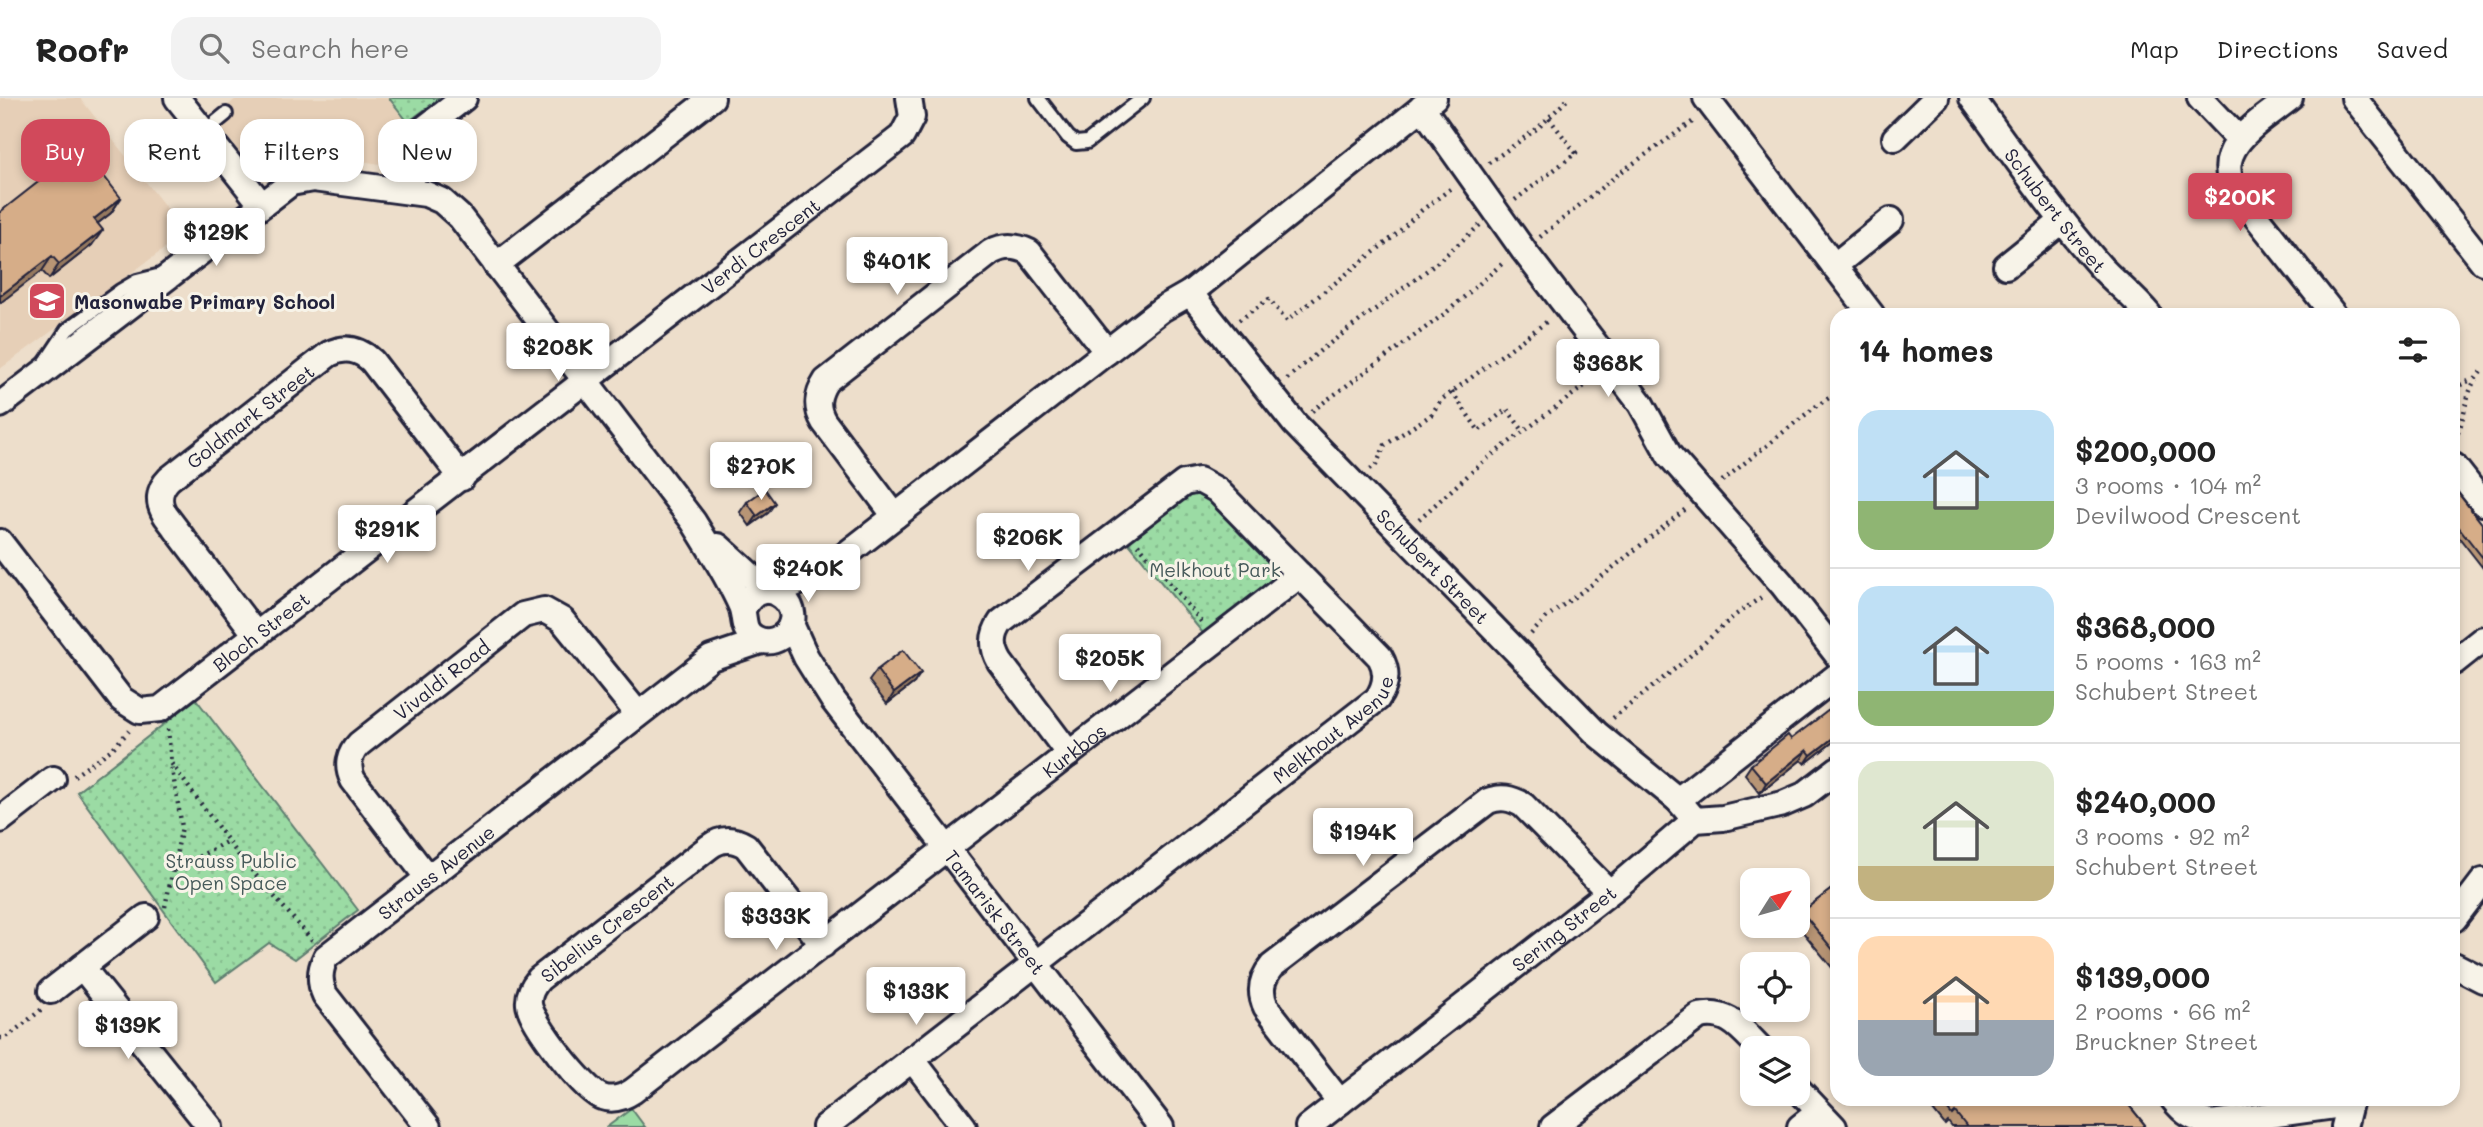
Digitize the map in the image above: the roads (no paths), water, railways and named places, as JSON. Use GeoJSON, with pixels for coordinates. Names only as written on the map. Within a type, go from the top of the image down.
{"type":"FeatureCollection","features":[{"type":"Feature","properties":{"kind":"street"},"geometry":{"type":"LineString","coordinates":[[177,98],[194,119]]}},
{"type":"Feature","properties":{"kind":"street"},"geometry":{"type":"LineString","coordinates":[[411,192],[415,146],[422,131],[464,98]]}},
{"type":"Feature","properties":{"kind":"street"},"geometry":{"type":"LineString","coordinates":[[496,265],[712,98]]}},
{"type":"Feature","properties":{"kind":"street","name":"Verdi Crescent"},"geometry":{"type":"LineString","coordinates":[[586,382],[902,136],[912,117],[909,98]]}},
{"type":"Feature","properties":{"kind":"street"},"geometry":{"type":"LineString","coordinates":[[1706,98],[1867,308]]}},
{"type":"Feature","properties":{"kind":"street"},"geometry":{"type":"LineString","coordinates":[[1895,138],[1936,98]]}},
{"type":"Feature","properties":{"kind":"street","name":"Schubert Street"},"geometry":{"type":"LineString","coordinates":[[1972,98],[2063,221],[2102,268],[2143,308]]}},
{"type":"Feature","properties":{"kind":"street"},"geometry":{"type":"LineString","coordinates":[[2200,98],[2239,139]]}},
{"type":"Feature","properties":{"kind":"street"},"geometry":{"type":"LineString","coordinates":[[2290,98],[2233,146],[2227,162],[2230,181],[2329,308]]}},
{"type":"Feature","properties":{"kind":"street"},"geometry":{"type":"LineString","coordinates":[[2354,98],[2483,262]]}},
{"type":"Feature","properties":{"kind":"street"},"geometry":{"type":"LineString","coordinates":[[742,613],[752,596],[822,573],[1162,309],[1189,293],[1428,103],[1469,174],[1641,404],[1669,456],[1782,584],[1830,646]]}},
{"type":"Feature","properties":{"kind":"street"},"geometry":{"type":"LineString","coordinates":[[226,160],[261,205]]}},
{"type":"Feature","properties":{"kind":"street"},"geometry":{"type":"LineString","coordinates":[[0,405],[291,183],[305,179],[411,192],[434,197],[452,208],[693,521],[724,570],[746,630],[752,637],[764,641],[777,639],[786,633],[822,573]]}},
{"type":"Feature","properties":{"kind":"street"},"geometry":{"type":"LineString","coordinates":[[1834,266],[1891,220]]}},
{"type":"Feature","properties":{"kind":"street"},"geometry":{"type":"LineString","coordinates":[[2006,266],[2063,221]]}},
{"type":"Feature","properties":{"kind":"street"},"geometry":{"type":"LineString","coordinates":[[895,516],[824,422],[818,407],[821,390],[826,381],[991,252],[998,248],[1014,246],[1029,252],[1107,352]]}},
{"type":"Feature","properties":{"kind":"street","name":"Schubert Street"},"geometry":{"type":"LineString","coordinates":[[1189,293],[1294,424],[1597,734],[1678,800],[1695,820]]}},
{"type":"Feature","properties":{"kind":"street","name":"Goldmark Street"},"geometry":{"type":"LineString","coordinates":[[257,636],[166,516],[160,502],[160,494],[169,479],[297,379],[336,351],[360,351],[372,361],[462,478]]}},
{"type":"Feature","properties":{"kind":"street","name":"Bloch Street"},"geometry":{"type":"LineString","coordinates":[[0,542],[126,705],[150,710],[257,636],[586,382]]}},
{"type":"Feature","properties":{"kind":"street"},"geometry":{"type":"LineString","coordinates":[[2460,474],[2483,503]]}},
{"type":"Feature","properties":{"kind":"street","name":"Melkhout Avenue"},"geometry":{"type":"LineString","coordinates":[[825,1127],[1377,699],[1386,672],[1380,657],[1217,490],[1205,482],[1191,481],[1177,486],[1001,622],[993,638],[995,654],[1000,662],[1069,754]]}},
{"type":"Feature","properties":{"kind":"street"},"geometry":{"type":"LineString","coordinates":[[693,521],[733,561],[788,601],[792,620]]}},
{"type":"Feature","properties":{"kind":"street","name":"Kurkbos"},"geometry":{"type":"LineString","coordinates":[[947,849],[1300,575]]}},
{"type":"Feature","properties":{"kind":"street","name":"Vivaldi Road"},"geometry":{"type":"LineString","coordinates":[[427,877],[353,780],[349,767],[351,754],[359,744],[523,615],[544,610],[562,620],[638,714]]}},
{"type":"Feature","properties":{"kind":"street","name":"Strauss Avenue"},"geometry":{"type":"LineString","coordinates":[[428,1127],[325,995],[320,981],[326,957],[711,658],[742,613]]}},
{"type":"Feature","properties":{"kind":"street","name":"Tamarisk Street"},"geometry":{"type":"LineString","coordinates":[[792,620],[806,657],[833,700],[1161,1126]]}},
{"type":"Feature","properties":{"kind":"street"},"geometry":{"type":"LineString","coordinates":[[2460,657],[2483,639]]}},
{"type":"Feature","properties":{"kind":"street","name":"Strauss Avenue"},"geometry":{"type":"LineString","coordinates":[[711,658],[764,641]]}},
{"type":"Feature","properties":{"kind":"street","name":"Tamarisk Street"},"geometry":{"type":"LineString","coordinates":[[764,641],[797,665],[833,700]]}},
{"type":"Feature","properties":{"kind":"street"},"geometry":{"type":"LineString","coordinates":[[1678,800],[1830,680]]}},
{"type":"Feature","properties":{"kind":"street"},"geometry":{"type":"LineString","coordinates":[[1695,820],[1723,818],[1783,804],[1804,795],[1830,775]]}},
{"type":"Feature","properties":{"kind":"street"},"geometry":{"type":"LineString","coordinates":[[1,818],[53,779]]}},
{"type":"Feature","properties":{"kind":"street"},"geometry":{"type":"LineString","coordinates":[[1340,1102],[1266,1007],[1262,985],[1272,966],[1488,801],[1496,798],[1514,800],[1523,805],[1609,892]]}},
{"type":"Feature","properties":{"kind":"street","name":"Sering Street"},"geometry":{"type":"LineString","coordinates":[[1308,1127],[1609,892],[1695,820]]}},
{"type":"Feature","properties":{"kind":"street","name":"Sibelius Crescent"},"geometry":{"type":"LineString","coordinates":[[823,945],[746,846],[738,841],[722,840],[540,979],[531,990],[529,1006],[536,1022],[588,1088],[603,1097],[620,1098],[633,1091],[823,945],[947,849]]}},
{"type":"Feature","properties":{"kind":"street"},"geometry":{"type":"LineString","coordinates":[[2460,911],[2483,881]]}},
{"type":"Feature","properties":{"kind":"street"},"geometry":{"type":"LineString","coordinates":[[51,991],[157,911]]}},
{"type":"Feature","properties":{"kind":"street"},"geometry":{"type":"LineString","coordinates":[[82,967],[210,1127]]}},
{"type":"Feature","properties":{"kind":"street"},"geometry":{"type":"LineString","coordinates":[[2460,968],[2483,980]]}},
{"type":"Feature","properties":{"kind":"street"},"geometry":{"type":"LineString","coordinates":[[1553,1127],[1699,1016],[1716,1014],[1731,1019],[1748,1036]]}},
{"type":"Feature","properties":{"kind":"street"},"geometry":{"type":"LineString","coordinates":[[912,1059],[964,1127]]}},
{"type":"Feature","properties":{"kind":"street"},"geometry":{"type":"LineString","coordinates":[[1800,1127],[1827,1119],[1810,1101]]}},
{"type":"Feature","properties":{"kind":"street"},"geometry":{"type":"LineString","coordinates":[[2180,1112],[2212,1123],[2348,1110]]}},
{"type":"Feature","properties":{"kind":"lane"},"geometry":{"type":"LineString","coordinates":[[1038,98],[1068,137],[1076,143],[1087,142],[1143,98]]}},
{"type":"Feature","properties":{"kind":"lane"},"geometry":{"type":"LineString","coordinates":[[220,119],[226,114]]}},
{"type":"Feature","properties":{"kind":"place","name":"Masonwabe Primary School"},"geometry":{"type":"Point","coordinates":[47,301]}},
{"type":"Feature","properties":{"kind":"park label","name":"Melkhout Park"},"geometry":{"type":"Point","coordinates":[1215,569]}},
{"type":"Feature","properties":{"kind":"park label","name":"Strauss Public Open Space"},"geometry":{"type":"Point","coordinates":[231,871]}}]}
